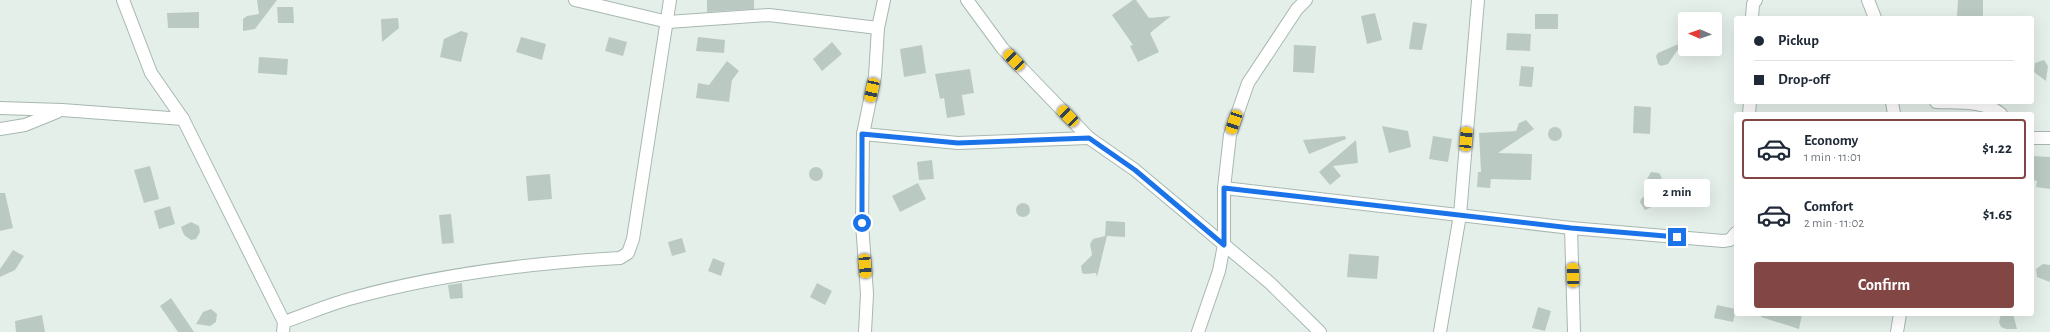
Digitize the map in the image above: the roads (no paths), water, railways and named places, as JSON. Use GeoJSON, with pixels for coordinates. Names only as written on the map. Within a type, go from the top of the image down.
{"type":"FeatureCollection","features":[{"type":"Feature","properties":{"kind":"street"},"geometry":{"type":"LineString","coordinates":[[575,0],[668,22],[769,15],[878,28]]}},
{"type":"Feature","properties":{"kind":"street"},"geometry":{"type":"LineString","coordinates":[[125,1],[151,73],[183,119],[284,327],[352,298],[453,274],[551,262],[620,258],[628,253],[633,239],[668,22],[670,0]]}},
{"type":"Feature","properties":{"kind":"street"},"geometry":{"type":"LineString","coordinates":[[865,332],[867,294],[862,223],[862,134],[875,76],[878,28],[884,0]]}},
{"type":"Feature","properties":{"kind":"street"},"geometry":{"type":"LineString","coordinates":[[1198,332],[1213,292],[1224,245],[1224,188],[1230,135],[1248,83],[1297,9],[1306,0]]}},
{"type":"Feature","properties":{"kind":"street"},"geometry":{"type":"LineString","coordinates":[[1440,332],[1460,215],[1478,0]]}},
{"type":"Feature","properties":{"kind":"street"},"geometry":{"type":"LineString","coordinates":[[1752,16],[1753,4],[1756,0]]}},
{"type":"Feature","properties":{"kind":"street"},"geometry":{"type":"LineString","coordinates":[[1868,0],[1874,16]]}},
{"type":"Feature","properties":{"kind":"street"},"geometry":{"type":"LineString","coordinates":[[972,2],[1003,49],[1089,138],[1135,170],[1270,283],[1320,332]]}},
{"type":"Feature","properties":{"kind":"street"},"geometry":{"type":"LineString","coordinates":[[1978,104],[1990,107],[1998,112]]}},
{"type":"Feature","properties":{"kind":"street"},"geometry":{"type":"LineString","coordinates":[[0,108],[62,110],[183,119]]}},
{"type":"Feature","properties":{"kind":"street"},"geometry":{"type":"LineString","coordinates":[[0,129],[25,124],[62,110]]}},
{"type":"Feature","properties":{"kind":"street"},"geometry":{"type":"LineString","coordinates":[[862,134],[958,143],[1089,138]]}},
{"type":"Feature","properties":{"kind":"street"},"geometry":{"type":"LineString","coordinates":[[2034,138],[2050,138]]}},
{"type":"Feature","properties":{"kind":"street"},"geometry":{"type":"LineString","coordinates":[[1224,188],[1571,228],[1723,241],[1730,240],[1734,235]]}},
{"type":"Feature","properties":{"kind":"street"},"geometry":{"type":"LineString","coordinates":[[1571,228],[1574,332]]}},
{"type":"Feature","properties":{"kind":"street"},"geometry":{"type":"LineString","coordinates":[[1897,332],[1900,316]]}}]}
